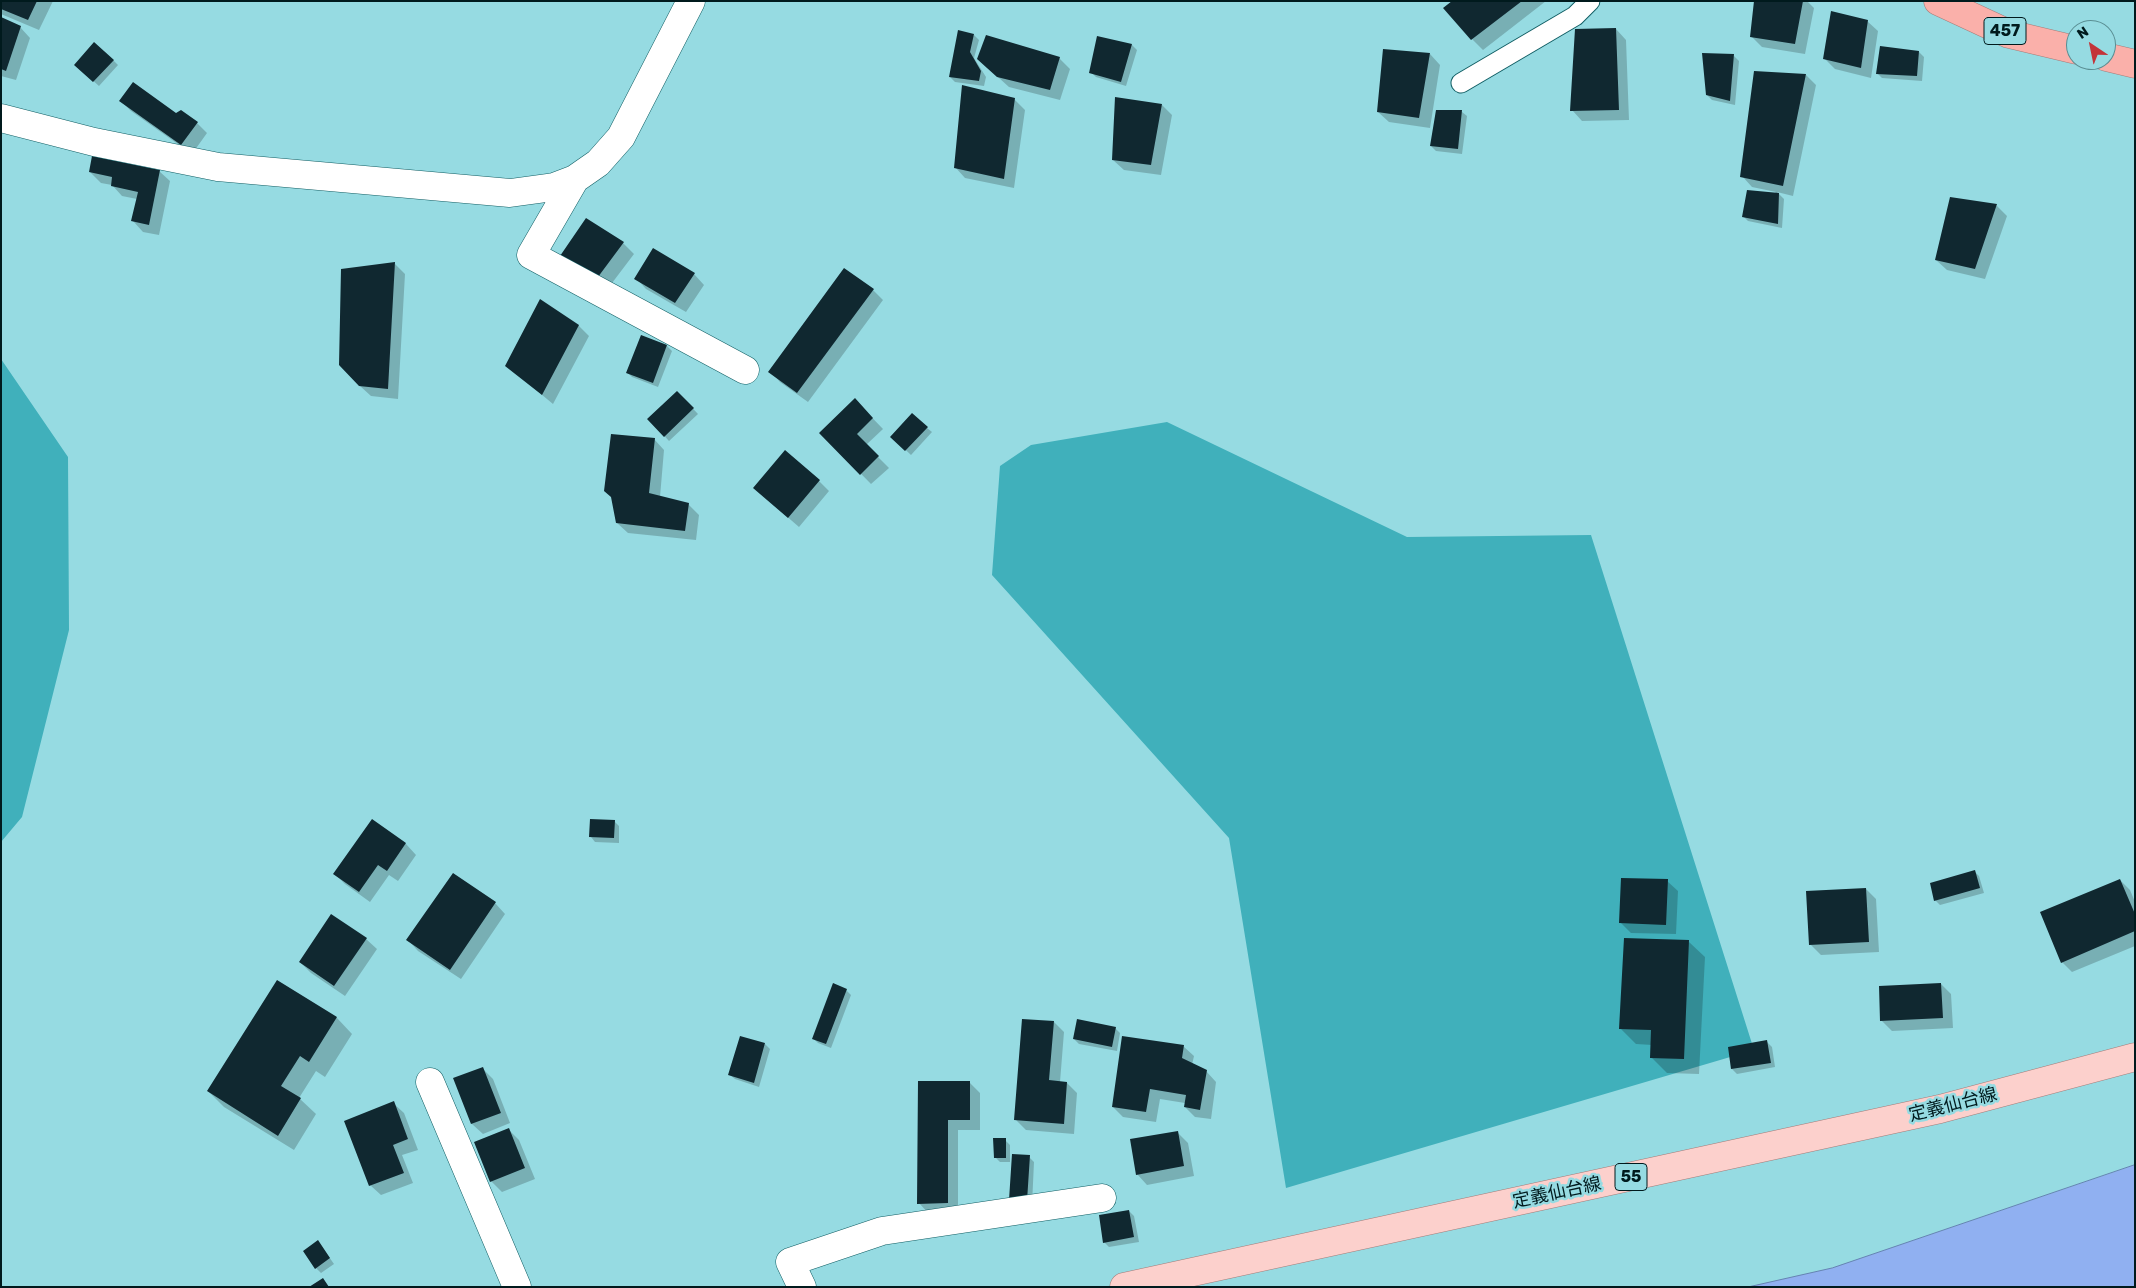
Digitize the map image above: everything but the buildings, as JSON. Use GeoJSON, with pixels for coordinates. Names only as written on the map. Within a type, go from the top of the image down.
{"type":"FeatureCollection","features":[{"type":"Feature","properties":{"kind":"highway","name":"457"},"geometry":{"type":"LineString","coordinates":[[1938,1],[2009,34],[2066,48]]}},
{"type":"Feature","properties":{"kind":"highway"},"geometry":{"type":"LineString","coordinates":[[2116,59],[2135,64]]}},
{"type":"Feature","properties":{"kind":"main road","name":"定義仙台線"},"geometry":{"type":"LineString","coordinates":[[1124,1287],[1940,1109],[2135,1057]]}},
{"type":"Feature","properties":{"kind":"street"},"geometry":{"type":"LineString","coordinates":[[1,118],[94,142],[218,167],[510,193],[554,187],[575,179],[598,163],[621,137],[691,1]]}},
{"type":"Feature","properties":{"kind":"street"},"geometry":{"type":"LineString","coordinates":[[575,179],[531,255],[745,370]]}},
{"type":"Feature","properties":{"kind":"street"},"geometry":{"type":"LineString","coordinates":[[430,1082],[517,1287]]}},
{"type":"Feature","properties":{"kind":"street"},"geometry":{"type":"LineString","coordinates":[[802,1287],[790,1262],[882,1231],[1102,1198]]}},
{"type":"Feature","properties":{"kind":"lane"},"geometry":{"type":"LineString","coordinates":[[1461,83],[1575,16],[1590,1]]}},
{"type":"Feature","properties":{"kind":"shaded area"},"geometry":{"type":"Polygon","coordinates":[[[1,359],[68,457],[69,630],[22,817],[1,842],[1,359]]]}},
{"type":"Feature","properties":{"kind":"shaded area"},"geometry":{"type":"Polygon","coordinates":[[[1167,422],[1407,537],[1591,535],[1754,1050],[1286,1188],[1229,838],[992,575],[1000,466],[1031,445],[1167,422]]]}},
{"type":"Feature","properties":{"kind":"shaded area"},"geometry":{"type":"Polygon","coordinates":[[[2135,1165],[2135,1287],[1748,1287],[1832,1268],[2135,1165]]]}}]}
